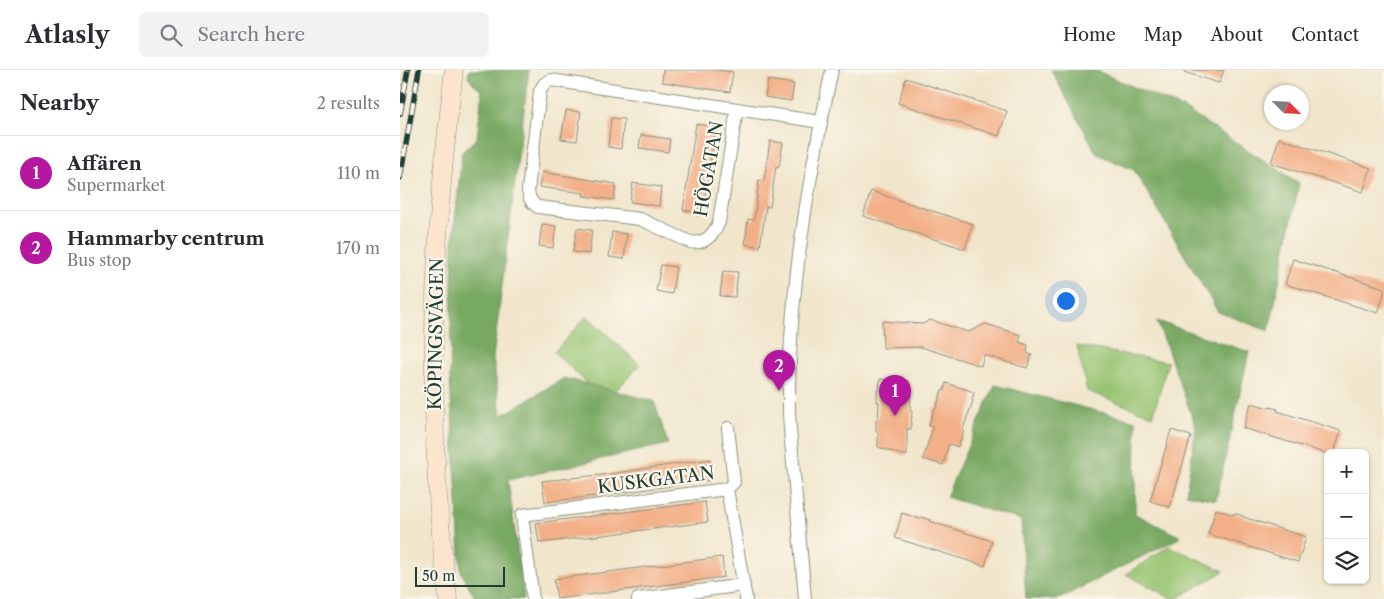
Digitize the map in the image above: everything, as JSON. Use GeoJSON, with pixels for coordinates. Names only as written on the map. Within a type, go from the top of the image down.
{"type":"FeatureCollection","features":[{"type":"Feature","properties":{"kind":"main road","name":"KÖPINGSVÄGEN"},"geometry":{"type":"LineString","coordinates":[[448,599],[434,434],[434,336],[439,220],[454,70]]}},
{"type":"Feature","properties":{"kind":"street"},"geometry":{"type":"LineString","coordinates":[[805,599],[789,412],[792,327],[800,248],[820,122],[832,70]]}},
{"type":"Feature","properties":{"kind":"street","name":"HÖGATAN"},"geometry":{"type":"LineString","coordinates":[[551,80],[737,109],[719,222],[717,228],[706,240],[697,243],[683,239],[640,219],[538,207],[529,198],[528,188],[540,92],[544,84],[551,80]]}},
{"type":"Feature","properties":{"kind":"street"},"geometry":{"type":"LineString","coordinates":[[737,109],[820,122]]}},
{"type":"Feature","properties":{"kind":"street"},"geometry":{"type":"LineString","coordinates":[[727,488],[734,482],[728,428]]}},
{"type":"Feature","properties":{"kind":"street","name":"KUSKGATAN"},"geometry":{"type":"LineString","coordinates":[[533,599],[522,515],[727,488],[746,599]]}},
{"type":"Feature","properties":{"kind":"street"},"geometry":{"type":"LineString","coordinates":[[638,599],[744,585]]}},
{"type":"Feature","properties":{"kind":"green space"},"geometry":{"type":"Polygon","coordinates":[[[469,70],[529,70],[493,358],[501,416],[564,378],[654,401],[668,444],[508,480],[524,599],[476,599],[461,572],[450,378],[453,241],[462,152],[477,138],[482,92],[468,78],[469,70]]]}},
{"type":"Feature","properties":{"kind":"green space"},"geometry":{"type":"Polygon","coordinates":[[[1051,70],[1095,70],[1184,109],[1299,183],[1269,331],[1218,312],[1134,170],[1097,154],[1051,70]]]}},
{"type":"Feature","properties":{"kind":"green space"},"geometry":{"type":"Polygon","coordinates":[[[587,316],[640,365],[606,401],[554,352],[587,316]]]}},
{"type":"Feature","properties":{"kind":"green space"},"geometry":{"type":"Polygon","coordinates":[[[1157,321],[1249,352],[1216,500],[1186,494],[1196,427],[1157,321]]]}},
{"type":"Feature","properties":{"kind":"green space"},"geometry":{"type":"Polygon","coordinates":[[[1077,346],[1168,362],[1153,416],[1087,391],[1077,346]]]}},
{"type":"Feature","properties":{"kind":"green space"},"geometry":{"type":"Polygon","coordinates":[[[995,385],[1136,421],[1135,514],[1181,537],[1058,599],[1026,599],[1021,520],[946,497],[995,385]]]}},
{"type":"Feature","properties":{"kind":"green space"},"geometry":{"type":"Polygon","coordinates":[[[1169,546],[1224,571],[1176,599],[1172,599],[1126,574],[1169,546]]]}},
{"type":"Feature","properties":{"kind":"building"},"geometry":{"type":"Polygon","coordinates":[[[663,70],[717,70],[733,72],[730,92],[662,82],[663,70]]]}},
{"type":"Feature","properties":{"kind":"building"},"geometry":{"type":"Polygon","coordinates":[[[1185,70],[1224,70],[1219,83],[1184,72],[1185,70]]]}},
{"type":"Feature","properties":{"kind":"building"},"geometry":{"type":"Polygon","coordinates":[[[906,78],[1007,111],[999,136],[898,103],[906,78]]]}},
{"type":"Feature","properties":{"kind":"building"},"geometry":{"type":"Polygon","coordinates":[[[768,80],[794,84],[791,101],[765,97],[768,80]]]}},
{"type":"Feature","properties":{"kind":"building"},"geometry":{"type":"Polygon","coordinates":[[[566,110],[581,112],[577,141],[561,139],[566,110]]]}},
{"type":"Feature","properties":{"kind":"building"},"geometry":{"type":"Polygon","coordinates":[[[611,118],[624,119],[621,149],[608,147],[611,118]]]}},
{"type":"Feature","properties":{"kind":"building"},"geometry":{"type":"Polygon","coordinates":[[[696,124],[716,127],[702,213],[683,210],[696,124]]]}},
{"type":"Feature","properties":{"kind":"building"},"geometry":{"type":"Polygon","coordinates":[[[641,135],[670,139],[668,152],[639,148],[641,135]]]}},
{"type":"Feature","properties":{"kind":"building"},"geometry":{"type":"Polygon","coordinates":[[[1279,138],[1371,168],[1363,192],[1271,163],[1279,138]]]}},
{"type":"Feature","properties":{"kind":"building"},"geometry":{"type":"Polygon","coordinates":[[[770,141],[783,143],[779,167],[776,166],[770,207],[766,206],[760,247],[745,244],[748,219],[754,220],[759,180],[764,181],[770,141]]]}},
{"type":"Feature","properties":{"kind":"building"},"geometry":{"type":"Polygon","coordinates":[[[542,172],[616,184],[614,200],[583,196],[584,193],[539,187],[542,172]]]}},
{"type":"Feature","properties":{"kind":"building"},"geometry":{"type":"Polygon","coordinates":[[[633,183],[661,187],[659,206],[630,202],[633,183]]]}},
{"type":"Feature","properties":{"kind":"building"},"geometry":{"type":"Polygon","coordinates":[[[871,191],[973,224],[965,249],[863,216],[871,191]]]}},
{"type":"Feature","properties":{"kind":"building"},"geometry":{"type":"Polygon","coordinates":[[[542,224],[556,226],[553,248],[539,246],[542,224]]]}},
{"type":"Feature","properties":{"kind":"building"},"geometry":{"type":"Polygon","coordinates":[[[577,228],[592,230],[589,254],[573,252],[577,228]]]}},
{"type":"Feature","properties":{"kind":"building"},"geometry":{"type":"Polygon","coordinates":[[[612,232],[627,234],[624,259],[609,257],[612,232]]]}},
{"type":"Feature","properties":{"kind":"building"},"geometry":{"type":"Polygon","coordinates":[[[1293,259],[1384,288],[1378,313],[1285,284],[1293,259]]]}},
{"type":"Feature","properties":{"kind":"building"},"geometry":{"type":"Polygon","coordinates":[[[661,265],[676,267],[672,294],[656,291],[661,265]]]}},
{"type":"Feature","properties":{"kind":"building"},"geometry":{"type":"Polygon","coordinates":[[[723,271],[738,272],[735,297],[720,296],[723,271]]]}},
{"type":"Feature","properties":{"kind":"building"},"geometry":{"type":"Polygon","coordinates":[[[930,320],[968,332],[986,324],[1021,335],[1019,342],[1028,345],[1027,353],[1032,355],[1027,368],[984,355],[981,366],[921,347],[883,348],[882,321],[923,324],[930,320]]]}},
{"type":"Feature","properties":{"kind":"building"},"geometry":{"type":"Polygon","coordinates":[[[880,379],[909,381],[908,392],[911,392],[910,411],[912,411],[911,429],[907,429],[907,455],[878,447],[876,420],[878,420],[879,402],[877,402],[877,390],[879,390],[880,379]]]}},
{"type":"Feature","properties":{"kind":"building"},"geometry":{"type":"Polygon","coordinates":[[[946,383],[974,392],[961,440],[958,447],[949,444],[943,465],[923,459],[933,427],[929,426],[934,408],[936,409],[946,383]]]}},
{"type":"Feature","properties":{"kind":"building"},"geometry":{"type":"Polygon","coordinates":[[[1251,403],[1278,409],[1277,411],[1341,431],[1335,449],[1324,449],[1324,453],[1243,428],[1251,403]]]}},
{"type":"Feature","properties":{"kind":"building"},"geometry":{"type":"Polygon","coordinates":[[[1171,430],[1191,436],[1170,507],[1150,501],[1171,430]]]}},
{"type":"Feature","properties":{"kind":"building"},"geometry":{"type":"Polygon","coordinates":[[[710,459],[712,480],[545,502],[542,481],[609,474],[710,459]]]}},
{"type":"Feature","properties":{"kind":"building"},"geometry":{"type":"Polygon","coordinates":[[[705,502],[708,522],[539,543],[536,523],[705,502]]]}},
{"type":"Feature","properties":{"kind":"building"},"geometry":{"type":"Polygon","coordinates":[[[1216,509],[1234,515],[1234,513],[1306,537],[1298,562],[1208,534],[1216,509]]]}},
{"type":"Feature","properties":{"kind":"building"},"geometry":{"type":"Polygon","coordinates":[[[902,513],[920,519],[921,517],[992,541],[985,566],[895,538],[902,513]]]}},
{"type":"Feature","properties":{"kind":"building"},"geometry":{"type":"Polygon","coordinates":[[[722,557],[724,577],[557,599],[554,579],[722,557]]]}},
{"type":"Feature","properties":{"kind":"railway"},"geometry":{"type":"LineString","coordinates":[[400,114],[408,70]]}},
{"type":"Feature","properties":{"kind":"railway"},"geometry":{"type":"LineString","coordinates":[[400,178],[419,70]]}},
{"type":"Feature","properties":{"kind":"place","name":"Hammarby centrum"},"geometry":{"type":"Point","coordinates":[779,391]}},
{"type":"Feature","properties":{"kind":"place","name":"Affären"},"geometry":{"type":"Point","coordinates":[895,416]}}]}
